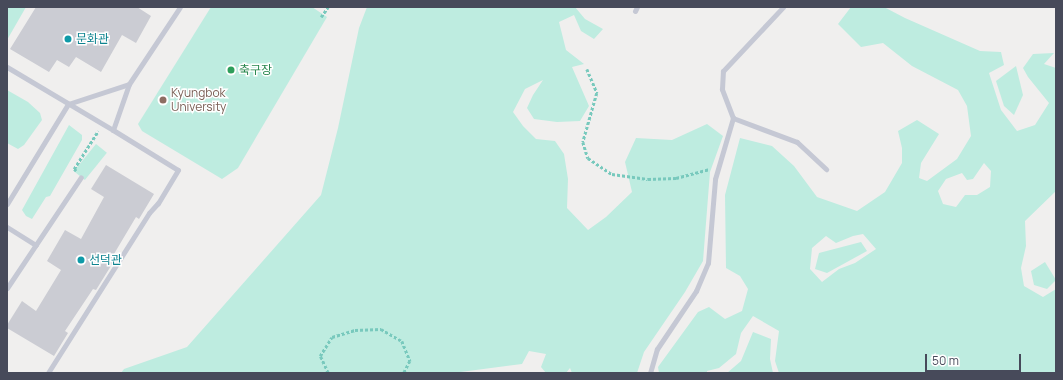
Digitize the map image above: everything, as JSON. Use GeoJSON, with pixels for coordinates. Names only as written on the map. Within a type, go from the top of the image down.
{"type":"FeatureCollection","features":[{"type":"Feature","properties":{"kind":"lane"},"geometry":{"type":"LineString","coordinates":[[113,130],[129,84],[180,7]]}},
{"type":"Feature","properties":{"kind":"lane"},"geometry":{"type":"LineString","coordinates":[[650,373],[657,349],[696,291],[708,263],[717,167],[733,118],[722,89],[723,71],[782,7]]}},
{"type":"Feature","properties":{"kind":"lane"},"geometry":{"type":"LineString","coordinates":[[7,68],[102,123],[178,170],[158,203],[149,213],[48,373]]}},
{"type":"Feature","properties":{"kind":"lane"},"geometry":{"type":"LineString","coordinates":[[7,204],[68,104],[129,84]]}},
{"type":"Feature","properties":{"kind":"lane"},"geometry":{"type":"LineString","coordinates":[[733,118],[797,142],[826,170]]}},
{"type":"Feature","properties":{"kind":"lane"},"geometry":{"type":"LineString","coordinates":[[7,288],[81,177]]}},
{"type":"Feature","properties":{"kind":"lane"},"geometry":{"type":"LineString","coordinates":[[7,227],[36,245]]}},
{"type":"Feature","properties":{"kind":"path"},"geometry":{"type":"LineString","coordinates":[[321,17],[328,7]]}},
{"type":"Feature","properties":{"kind":"path"},"geometry":{"type":"LineString","coordinates":[[587,69],[597,93],[583,142],[588,158],[612,174],[648,179],[676,178],[717,167]]}},
{"type":"Feature","properties":{"kind":"path"},"geometry":{"type":"LineString","coordinates":[[81,177],[74,169],[102,123]]}},
{"type":"Feature","properties":{"kind":"path"},"geometry":{"type":"LineString","coordinates":[[328,373],[320,356],[332,337],[355,330],[381,329],[402,342],[410,361],[404,373]]}},
{"type":"Feature","properties":{"kind":"green space"},"geometry":{"type":"Polygon","coordinates":[[[7,7],[26,7],[7,40],[7,7]]]}},
{"type":"Feature","properties":{"kind":"green space","name":"축구장"},"geometry":{"type":"Polygon","coordinates":[[[211,7],[312,7],[327,17],[238,168],[222,179],[142,131],[138,124],[211,7]]]}},
{"type":"Feature","properties":{"kind":"green space"},"geometry":{"type":"Polygon","coordinates":[[[367,7],[575,7],[585,19],[603,29],[594,39],[581,31],[574,15],[559,22],[566,50],[584,64],[572,67],[589,106],[580,121],[557,122],[534,119],[527,108],[533,95],[543,80],[525,89],[513,112],[523,126],[536,139],[555,141],[564,154],[568,179],[567,208],[588,230],[606,217],[632,192],[625,162],[636,138],[672,140],[707,124],[723,136],[710,172],[703,261],[685,292],[644,352],[637,373],[572,373],[570,368],[566,373],[546,373],[541,367],[546,354],[529,351],[522,364],[453,373],[121,373],[124,369],[187,347],[321,195],[338,128],[359,28],[367,7]]]}},
{"type":"Feature","properties":{"kind":"green space"},"geometry":{"type":"Polygon","coordinates":[[[851,7],[884,7],[905,18],[980,51],[1001,52],[1004,65],[989,73],[1001,110],[1017,131],[1035,125],[1049,103],[1028,77],[1023,68],[1033,54],[1054,53],[1044,64],[1056,68],[1056,191],[1025,221],[1026,246],[1021,268],[1024,286],[1043,297],[1056,289],[1056,373],[779,373],[775,361],[779,331],[753,316],[741,333],[736,354],[719,368],[707,371],[707,373],[659,373],[658,367],[698,312],[709,307],[725,319],[742,311],[748,289],[740,276],[726,268],[725,195],[740,138],[772,146],[794,166],[817,197],[857,211],[885,192],[902,163],[902,148],[898,131],[917,120],[939,134],[921,163],[919,178],[927,181],[957,159],[971,136],[967,106],[958,90],[912,66],[883,43],[861,47],[838,24],[851,7]],[[984,163],[973,179],[967,180],[962,173],[946,179],[938,191],[943,204],[956,207],[965,195],[977,195],[990,187],[991,171],[984,163]],[[863,234],[853,236],[836,243],[826,236],[812,248],[810,269],[822,282],[839,269],[855,263],[876,249],[863,234]]]}},
{"type":"Feature","properties":{"kind":"green space"},"geometry":{"type":"Polygon","coordinates":[[[1016,66],[1023,95],[1014,115],[1004,106],[996,81],[1016,66]]]}},
{"type":"Feature","properties":{"kind":"green space"},"geometry":{"type":"Polygon","coordinates":[[[7,90],[28,102],[40,113],[42,120],[24,145],[18,149],[7,143],[7,90]]]}},
{"type":"Feature","properties":{"kind":"green space"},"geometry":{"type":"Polygon","coordinates":[[[69,125],[82,135],[82,140],[50,196],[46,197],[32,219],[26,216],[22,210],[69,125]]]}},
{"type":"Feature","properties":{"kind":"green space"},"geometry":{"type":"Polygon","coordinates":[[[96,144],[107,153],[85,180],[74,171],[96,144]]]}},
{"type":"Feature","properties":{"kind":"green space"},"geometry":{"type":"Polygon","coordinates":[[[861,242],[867,251],[827,273],[815,269],[819,253],[861,242]]]}},
{"type":"Feature","properties":{"kind":"green space"},"geometry":{"type":"Polygon","coordinates":[[[1045,262],[1056,280],[1047,289],[1034,285],[1031,271],[1045,262]]]}},
{"type":"Feature","properties":{"kind":"green space"},"geometry":{"type":"Polygon","coordinates":[[[753,332],[771,339],[770,359],[773,373],[727,373],[741,361],[753,332]]]}},
{"type":"Feature","properties":{"kind":"building","name":"문화관"},"geometry":{"type":"Polygon","coordinates":[[[36,7],[137,7],[151,16],[136,43],[122,35],[101,72],[76,57],[69,67],[57,60],[49,72],[10,49],[36,7]]]}},
{"type":"Feature","properties":{"kind":"building","name":"선덕관"},"geometry":{"type":"Polygon","coordinates":[[[106,165],[154,194],[139,219],[136,217],[111,259],[114,261],[96,290],[93,289],[65,331],[68,333],[54,356],[7,328],[7,325],[22,301],[36,311],[61,270],[47,261],[65,230],[81,239],[104,197],[91,189],[106,165]]]}},
{"type":"Feature","properties":{"kind":"place","name":"문화관"},"geometry":{"type":"Point","coordinates":[68,39]}},
{"type":"Feature","properties":{"kind":"place","name":"축구장"},"geometry":{"type":"Point","coordinates":[231,70]}},
{"type":"Feature","properties":{"kind":"place","name":"Kyungbok University"},"geometry":{"type":"Point","coordinates":[163,100]}},
{"type":"Feature","properties":{"kind":"place","name":"선덕관"},"geometry":{"type":"Point","coordinates":[81,260]}}]}
